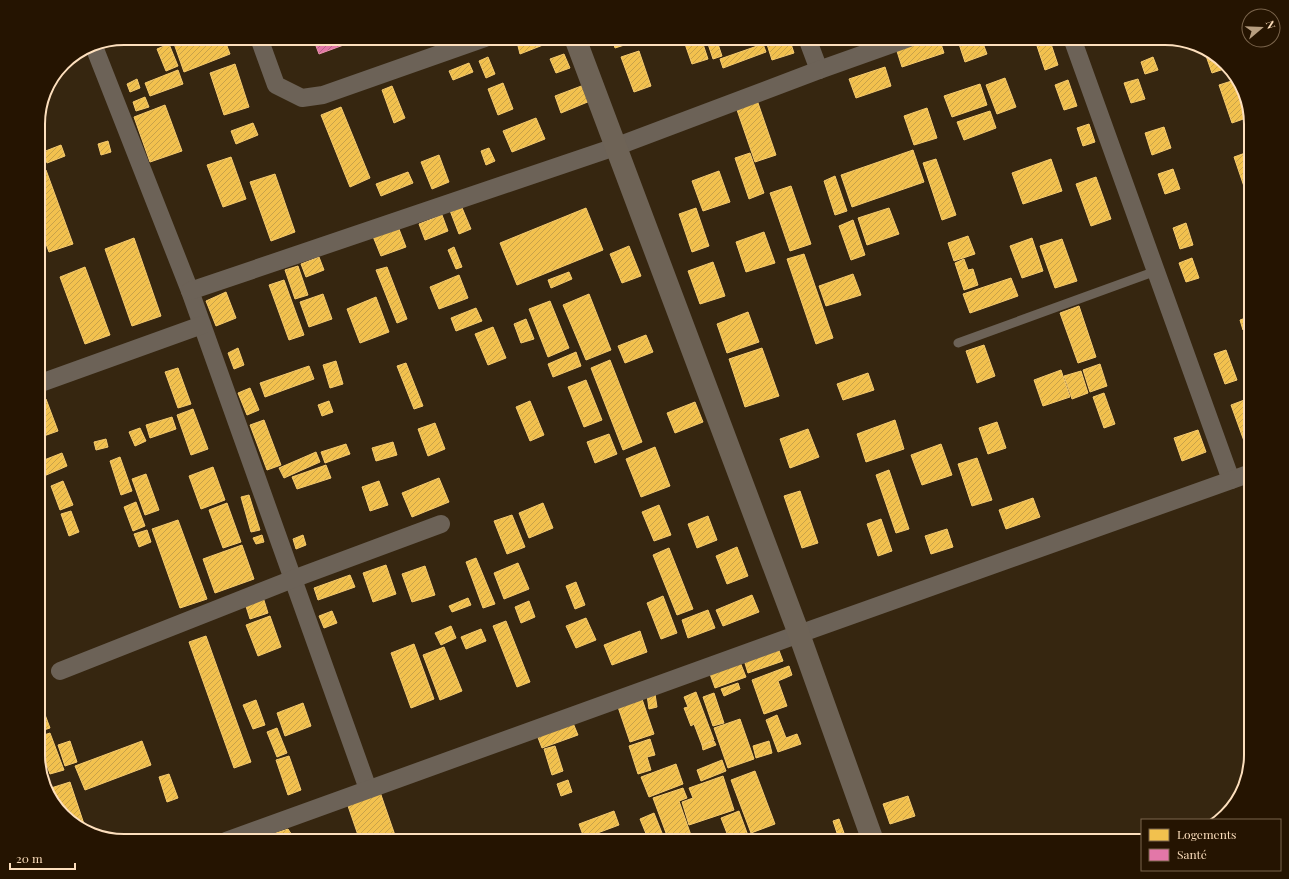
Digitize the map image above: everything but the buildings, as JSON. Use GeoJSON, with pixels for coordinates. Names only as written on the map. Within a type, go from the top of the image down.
{"type":"FeatureCollection","features":[{"type":"Feature","properties":{"kind":"main road"},"geometry":{"type":"LineString","coordinates":[[578,45],[799,634],[870,834]]}},
{"type":"Feature","properties":{"kind":"street"},"geometry":{"type":"LineString","coordinates":[[262,45],[276,85],[302,98],[323,95],[465,45]]}},
{"type":"Feature","properties":{"kind":"street"},"geometry":{"type":"LineString","coordinates":[[810,45],[819,70]]}},
{"type":"Feature","properties":{"kind":"street"},"geometry":{"type":"LineString","coordinates":[[190,291],[615,147],[889,45]]}},
{"type":"Feature","properties":{"kind":"street"},"geometry":{"type":"LineString","coordinates":[[1075,45],[1231,480]]}},
{"type":"Feature","properties":{"kind":"street"},"geometry":{"type":"LineString","coordinates":[[96,50],[190,291],[368,789]]}},
{"type":"Feature","properties":{"kind":"street"},"geometry":{"type":"LineString","coordinates":[[45,381],[202,325]]}},
{"type":"Feature","properties":{"kind":"street"},"geometry":{"type":"LineString","coordinates":[[245,834],[1244,475]]}},
{"type":"Feature","properties":{"kind":"street"},"geometry":{"type":"LineString","coordinates":[[60,671],[293,579],[440,524]]}},
{"type":"Feature","properties":{"kind":"lane"},"geometry":{"type":"LineString","coordinates":[[958,343],[1156,271]]}}]}
